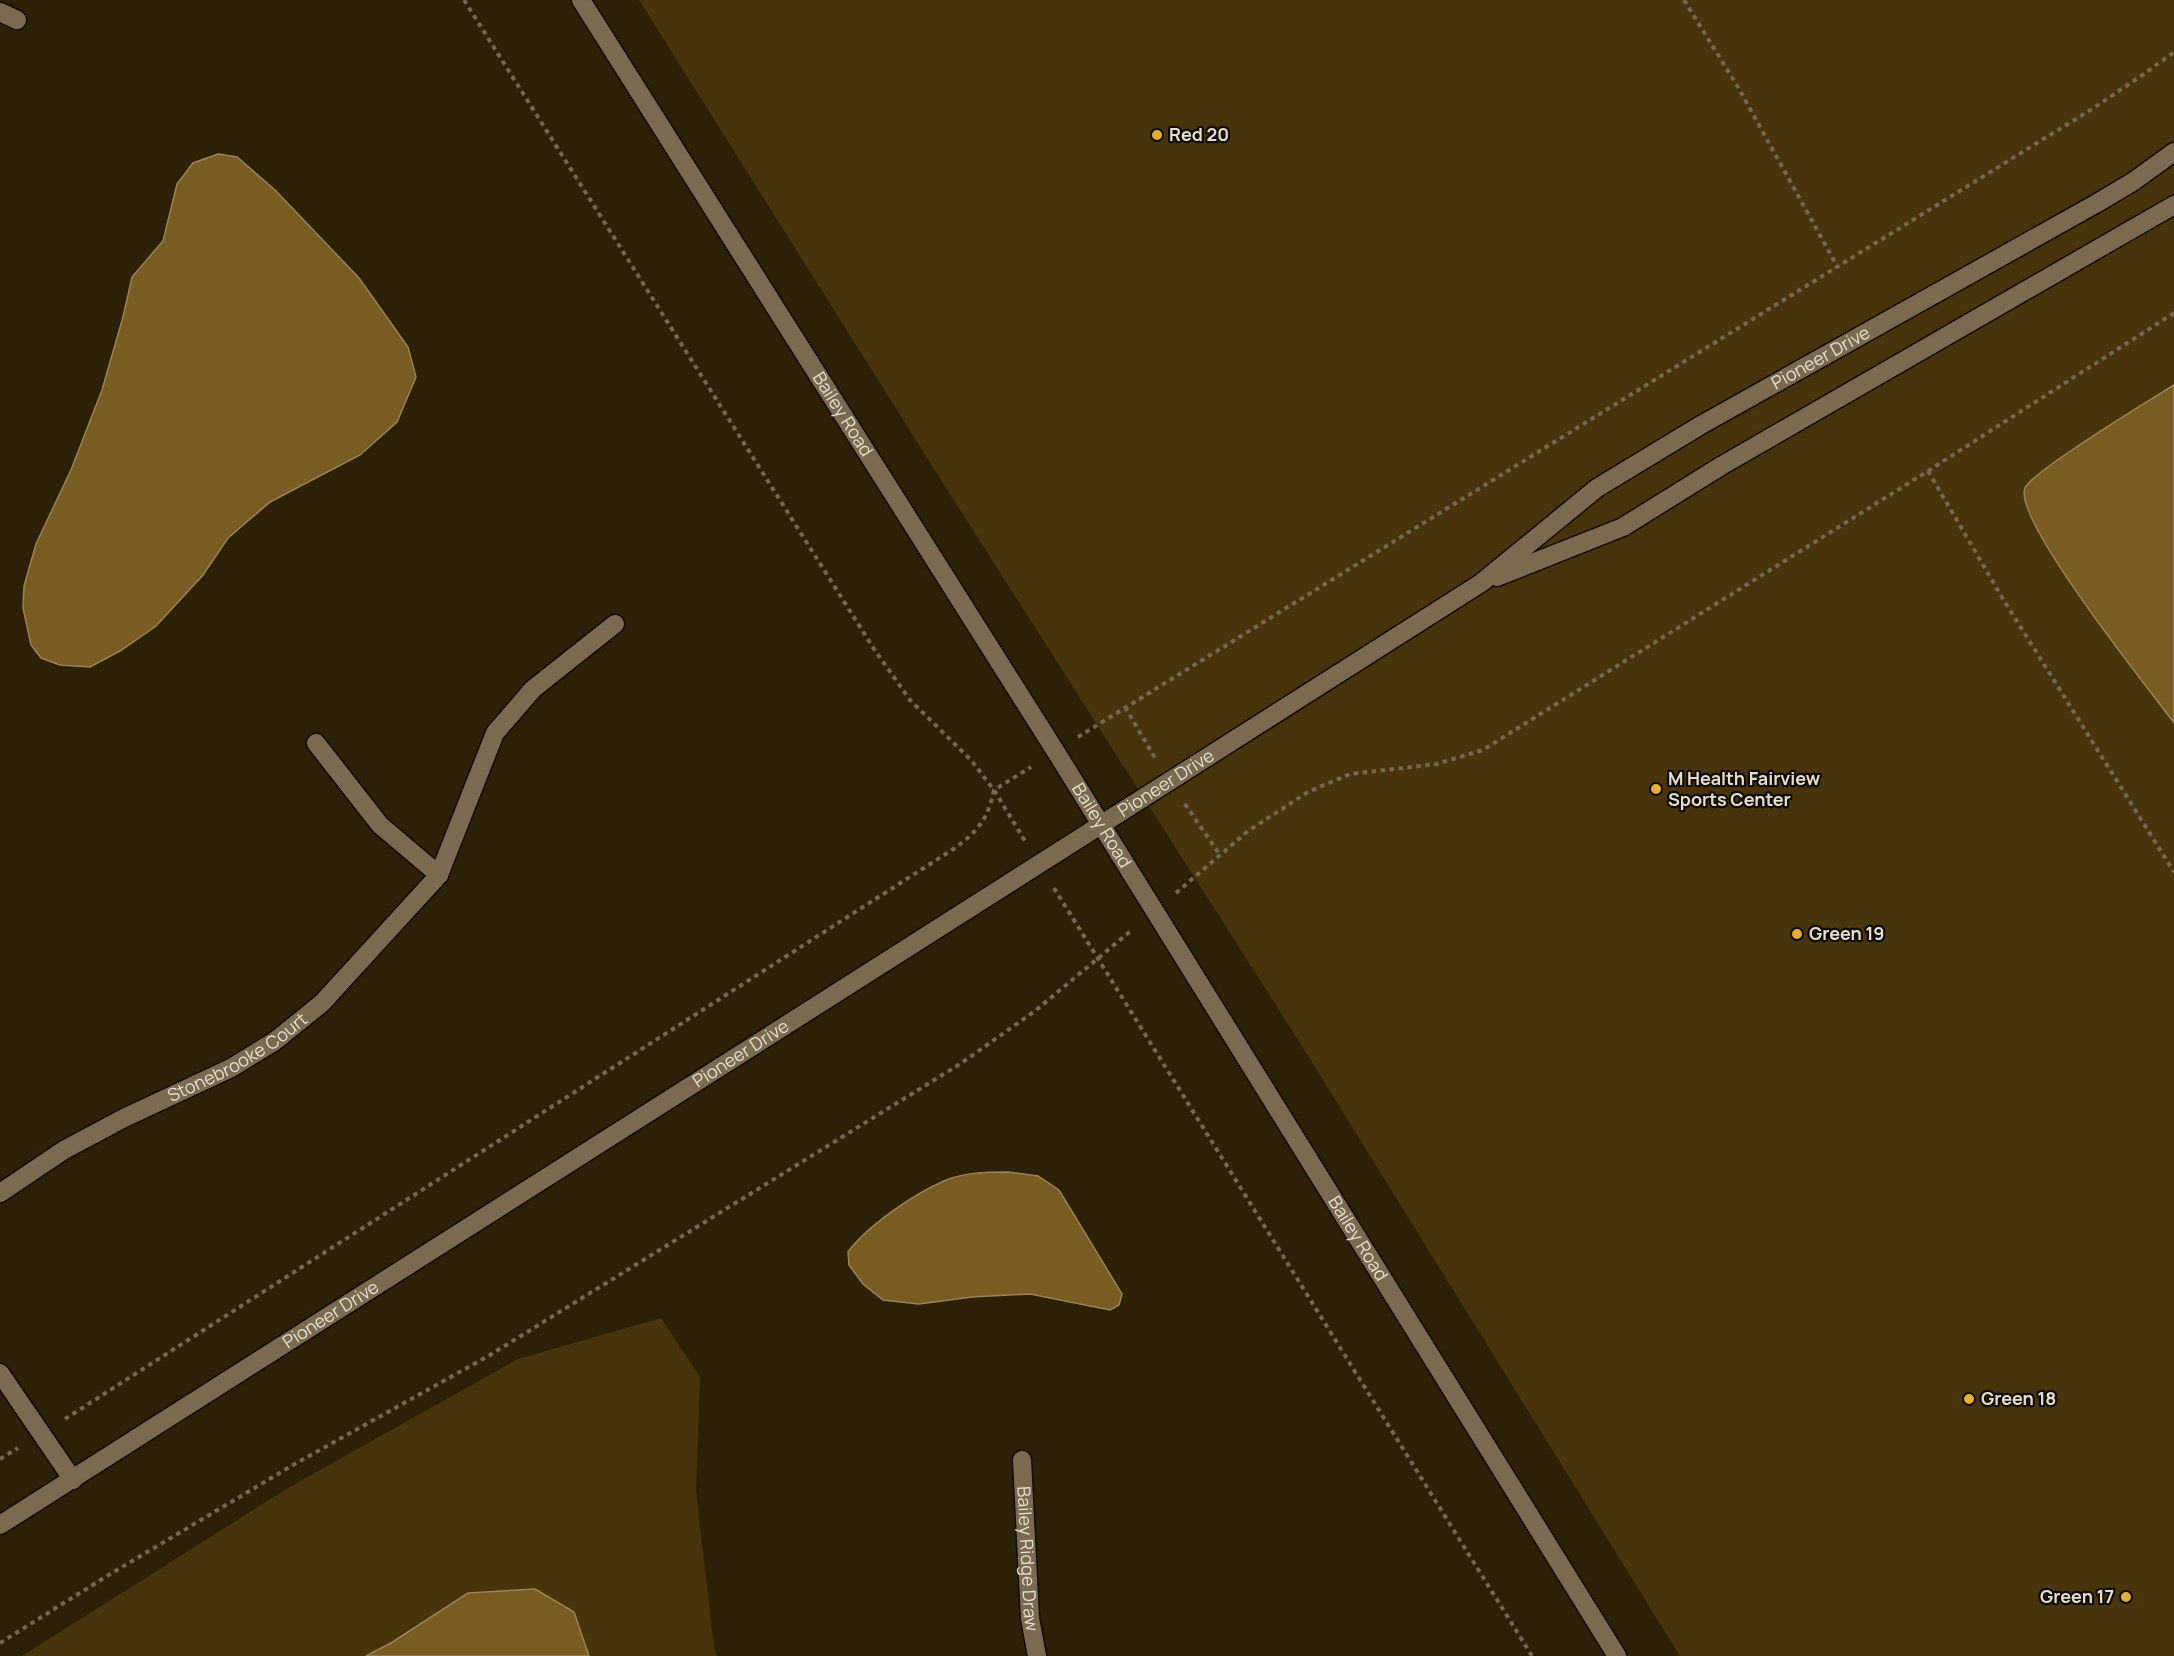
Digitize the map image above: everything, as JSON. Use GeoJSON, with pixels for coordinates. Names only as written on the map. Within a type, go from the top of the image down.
{"type":"FeatureCollection","features":[{"type":"Feature","properties":{"kind":"street","name":"Bailey Road"},"geometry":{"type":"LineString","coordinates":[[581,0],[1101,825],[1617,1656]]}},
{"type":"Feature","properties":{"kind":"street"},"geometry":{"type":"LineString","coordinates":[[0,12],[17,20]]}},
{"type":"Feature","properties":{"kind":"street","name":"Pioneer Drive"},"geometry":{"type":"LineString","coordinates":[[0,1525],[1481,583],[1597,488],[1701,425],[2099,202],[2134,181],[2174,152]]}},
{"type":"Feature","properties":{"kind":"street","name":"Pioneer Drive"},"geometry":{"type":"LineString","coordinates":[[1481,583],[1623,526],[1800,420],[2174,205]]}},
{"type":"Feature","properties":{"kind":"street"},"geometry":{"type":"LineString","coordinates":[[316,743],[380,825],[439,876],[495,733],[533,689],[615,624]]}},
{"type":"Feature","properties":{"kind":"street","name":"Stonebrooke Court"},"geometry":{"type":"LineString","coordinates":[[0,1193],[64,1150],[124,1118],[231,1068],[275,1041],[322,1003],[439,876]]}},
{"type":"Feature","properties":{"kind":"street"},"geometry":{"type":"LineString","coordinates":[[0,1373],[73,1480]]}},
{"type":"Feature","properties":{"kind":"street","name":"Bailey Ridge Draw"},"geometry":{"type":"LineString","coordinates":[[1022,1460],[1030,1618],[1037,1656]]}},
{"type":"Feature","properties":{"kind":"path"},"geometry":{"type":"LineString","coordinates":[[78,1411],[955,848],[973,834],[991,806],[994,790],[971,760],[910,700],[874,649],[464,0]]}},
{"type":"Feature","properties":{"kind":"path"},"geometry":{"type":"LineString","coordinates":[[1684,0],[1738,87],[1837,266]]}},
{"type":"Feature","properties":{"kind":"path"},"geometry":{"type":"LineString","coordinates":[[1125,707],[2092,109],[2174,52]]}},
{"type":"Feature","properties":{"kind":"path"},"geometry":{"type":"LineString","coordinates":[[1221,855],[1248,831],[1308,792],[1350,774],[1437,764],[1483,750],[1928,471],[2174,313]]}},
{"type":"Feature","properties":{"kind":"path"},"geometry":{"type":"LineString","coordinates":[[1928,471],[2003,599],[2174,872]]}},
{"type":"Feature","properties":{"kind":"path"},"geometry":{"type":"LineString","coordinates":[[0,1643],[293,1465],[490,1355],[960,1064],[1035,1011],[1097,957],[1532,1656]]}},
{"type":"Feature","properties":{"kind":"shaded area","name":"M Health Fairview Sports Center"},"geometry":{"type":"Polygon","coordinates":[[[639,0],[2174,0],[2174,1656],[1680,1656],[1300,1043],[934,469],[639,0]]]}},
{"type":"Feature","properties":{"kind":"shaded area"},"geometry":{"type":"Polygon","coordinates":[[[218,154],[237,157],[275,190],[359,278],[408,347],[416,377],[397,422],[360,455],[270,502],[228,538],[203,575],[156,626],[120,651],[90,667],[60,665],[41,658],[31,645],[23,608],[24,586],[36,544],[71,470],[102,390],[132,277],[163,241],[177,184],[193,163],[218,154]]]}},
{"type":"Feature","properties":{"kind":"shaded area"},"geometry":{"type":"Polygon","coordinates":[[[2174,385],[2174,723],[2060,567],[2039,533],[2027,506],[2025,488],[2032,479],[2069,452],[2174,385]]]}},
{"type":"Feature","properties":{"kind":"shaded area"},"geometry":{"type":"Polygon","coordinates":[[[984,1172],[1038,1176],[1059,1190],[1122,1294],[1119,1305],[1110,1310],[1030,1294],[972,1297],[919,1304],[883,1300],[863,1284],[849,1265],[848,1252],[856,1242],[892,1212],[919,1194],[959,1176],[984,1172]]]}},
{"type":"Feature","properties":{"kind":"shaded area"},"geometry":{"type":"Polygon","coordinates":[[[661,1318],[700,1377],[696,1491],[714,1647],[717,1656],[22,1656],[288,1488],[518,1359],[661,1318]]]}},
{"type":"Feature","properties":{"kind":"shaded area"},"geometry":{"type":"Polygon","coordinates":[[[535,1589],[574,1612],[589,1656],[366,1656],[391,1643],[468,1593],[535,1589]]]}},
{"type":"Feature","properties":{"kind":"place","name":"Red 20"},"geometry":{"type":"Point","coordinates":[1157,135]}},
{"type":"Feature","properties":{"kind":"place","name":"M Health Fairview Sports Center"},"geometry":{"type":"Point","coordinates":[1656,789]}},
{"type":"Feature","properties":{"kind":"place","name":"Green 19"},"geometry":{"type":"Point","coordinates":[1797,934]}},
{"type":"Feature","properties":{"kind":"place","name":"Green 18"},"geometry":{"type":"Point","coordinates":[1969,1399]}},
{"type":"Feature","properties":{"kind":"place","name":"Green 17"},"geometry":{"type":"Point","coordinates":[2126,1597]}}]}
